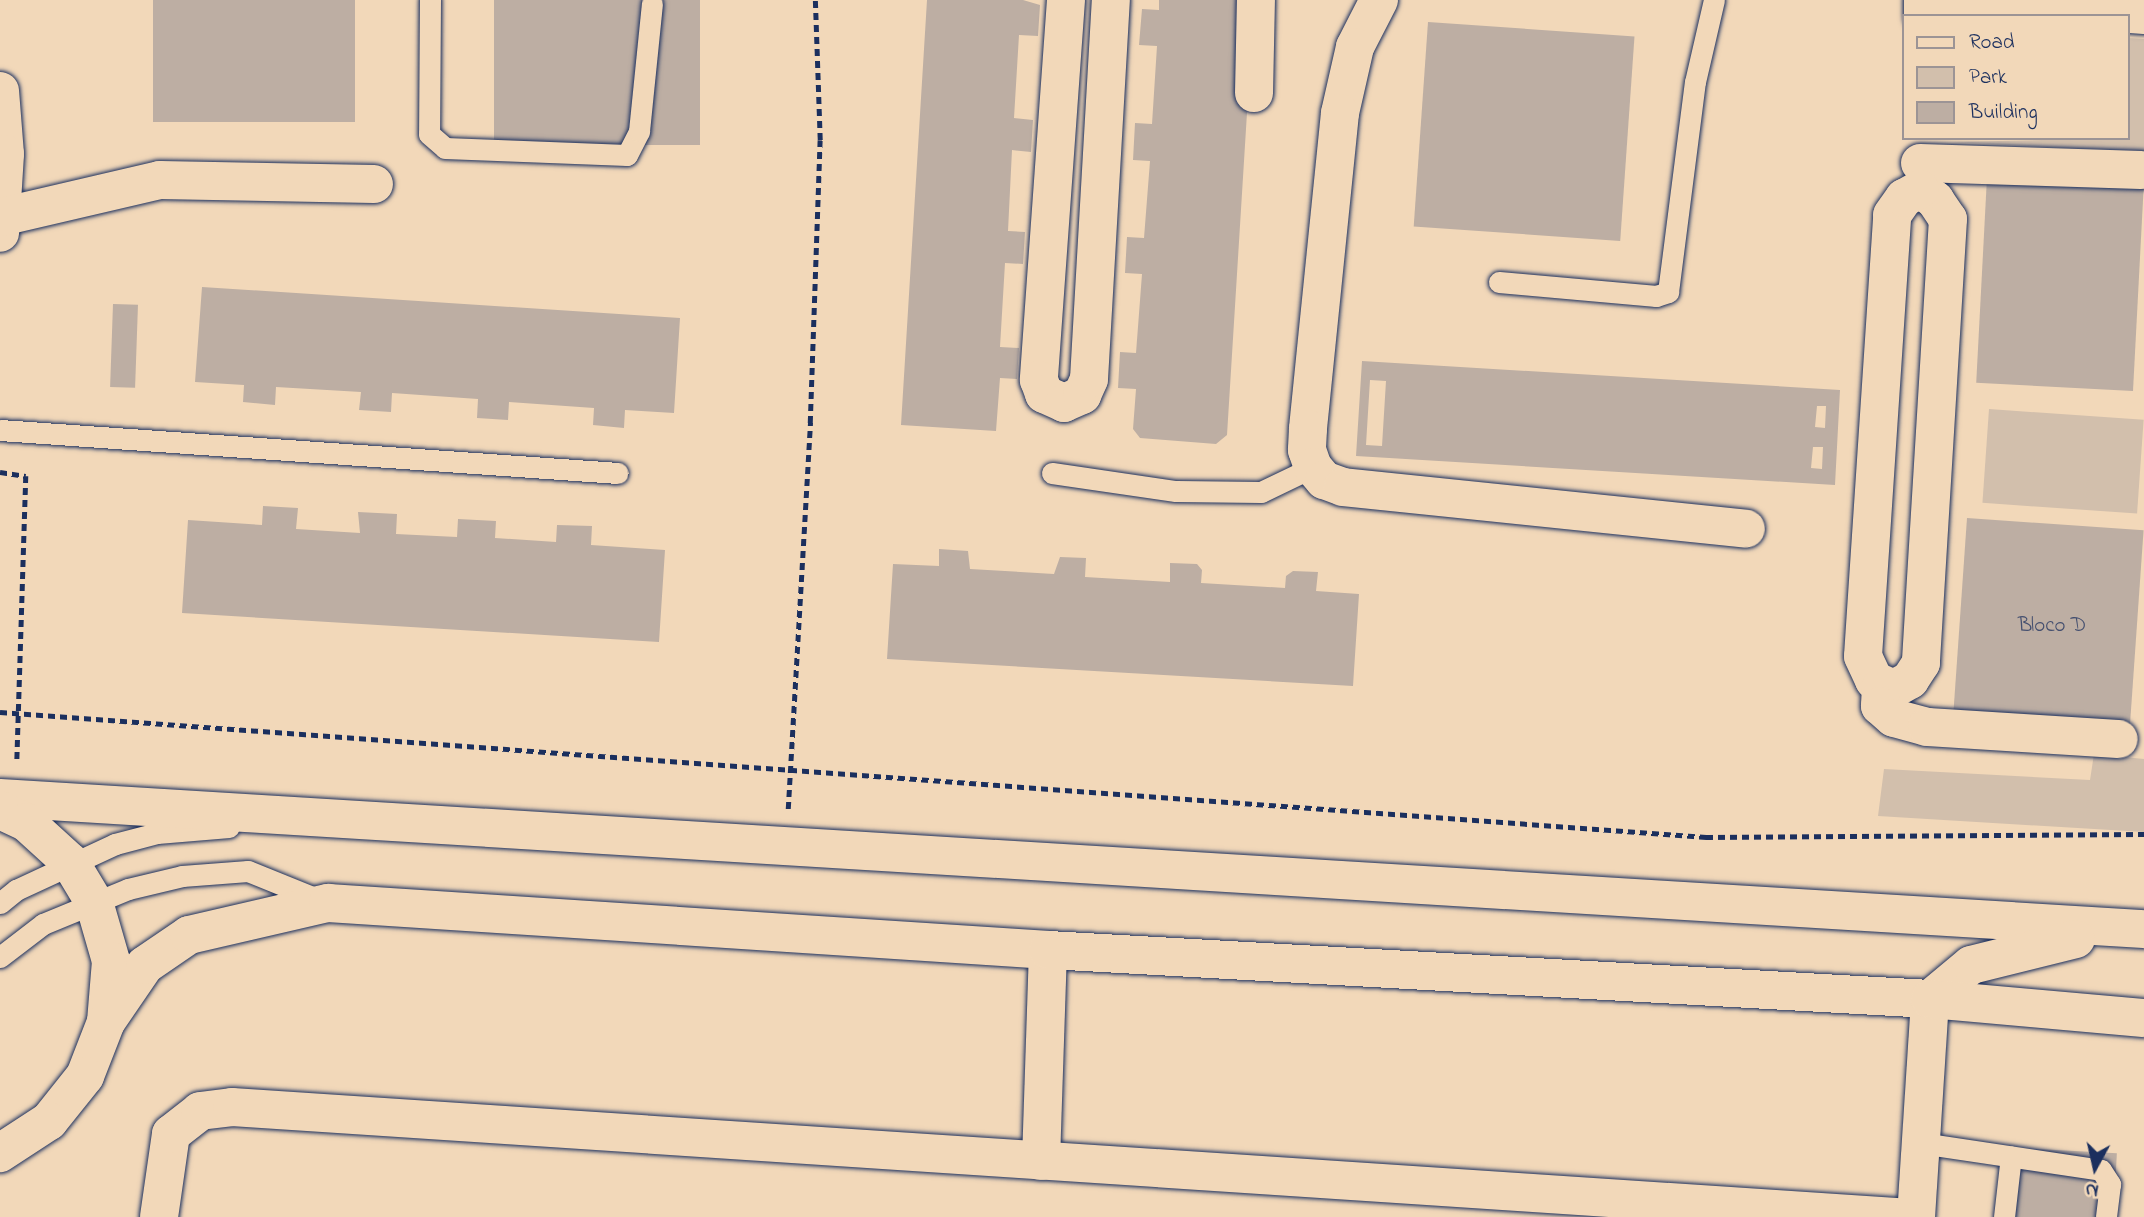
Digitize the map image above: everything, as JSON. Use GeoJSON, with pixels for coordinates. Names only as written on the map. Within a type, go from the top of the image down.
{"type":"FeatureCollection","features":[{"type":"Feature","properties":{"kind":"street"},"geometry":{"type":"LineString","coordinates":[[1066,0],[1039,380],[1044,394],[1064,403],[1082,395],[1090,379],[1111,0]]}},
{"type":"Feature","properties":{"kind":"street"},"geometry":{"type":"LineString","coordinates":[[1254,93],[1256,0]]}},
{"type":"Feature","properties":{"kind":"street"},"geometry":{"type":"LineString","coordinates":[[1379,0],[1355,47],[1340,113],[1308,429],[1307,450],[1313,467],[1324,480],[1343,488],[1746,529]]}},
{"type":"Feature","properties":{"kind":"street"},"geometry":{"type":"LineString","coordinates":[[1948,0],[2144,15]]}},
{"type":"Feature","properties":{"kind":"street"},"geometry":{"type":"LineString","coordinates":[[0,91],[5,154],[1,225],[160,180],[374,184]]}},
{"type":"Feature","properties":{"kind":"street"},"geometry":{"type":"LineString","coordinates":[[1920,163],[2141,170]]}},
{"type":"Feature","properties":{"kind":"street"},"geometry":{"type":"LineString","coordinates":[[1920,163],[1904,198],[1892,215],[1863,656],[1869,673],[1881,686],[1880,706],[1894,718],[1927,727],[2119,739]]}},
{"type":"Feature","properties":{"kind":"street"},"geometry":{"type":"LineString","coordinates":[[1881,686],[1902,686],[1921,663],[1948,219],[1935,200],[1920,163]]}},
{"type":"Feature","properties":{"kind":"street"},"geometry":{"type":"LineString","coordinates":[[5,802],[263,812],[785,848],[2139,929]]}},
{"type":"Feature","properties":{"kind":"street"},"geometry":{"type":"LineString","coordinates":[[5,802],[70,862],[94,902],[110,961],[106,1022]]}},
{"type":"Feature","properties":{"kind":"street"},"geometry":{"type":"LineString","coordinates":[[0,1153],[48,1121],[85,1076],[106,1022],[145,965],[189,935],[328,903],[1048,950],[1930,999],[2144,1018]]}},
{"type":"Feature","properties":{"kind":"street"},"geometry":{"type":"LineString","coordinates":[[1916,1217],[1930,999],[1971,965],[2049,943],[2139,929]]}},
{"type":"Feature","properties":{"kind":"street"},"geometry":{"type":"LineString","coordinates":[[1041,1161],[1048,950]]}},
{"type":"Feature","properties":{"kind":"street"},"geometry":{"type":"LineString","coordinates":[[159,1217],[171,1134],[200,1111],[232,1107],[1899,1217]]}},
{"type":"Feature","properties":{"kind":"lane"},"geometry":{"type":"LineString","coordinates":[[430,0],[429,134],[445,148],[615,155],[627,155],[639,131],[652,4]]}},
{"type":"Feature","properties":{"kind":"lane"},"geometry":{"type":"LineString","coordinates":[[1499,282],[1657,296],[1668,292],[1695,82],[1714,0]]}},
{"type":"Feature","properties":{"kind":"lane"},"geometry":{"type":"LineString","coordinates":[[0,430],[618,473]]}},
{"type":"Feature","properties":{"kind":"lane"},"geometry":{"type":"LineString","coordinates":[[1052,473],[1176,491],[1261,492],[1313,467]]}},
{"type":"Feature","properties":{"kind":"lane"},"geometry":{"type":"LineString","coordinates":[[0,903],[70,862],[157,833],[227,828],[263,812]]}},
{"type":"Feature","properties":{"kind":"lane"},"geometry":{"type":"LineString","coordinates":[[0,957],[43,924],[94,902],[182,876],[248,871],[328,903]]}},
{"type":"Feature","properties":{"kind":"lane"},"geometry":{"type":"LineString","coordinates":[[1921,1143],[2101,1170],[2110,1184],[2106,1217]]}},
{"type":"Feature","properties":{"kind":"lane"},"geometry":{"type":"LineString","coordinates":[[2004,1217],[2011,1156]]}},
{"type":"Feature","properties":{"kind":"path"},"geometry":{"type":"LineString","coordinates":[[785,848],[810,423],[820,140],[814,0]]}},
{"type":"Feature","properties":{"kind":"path"},"geometry":{"type":"LineString","coordinates":[[0,472],[26,476],[19,711],[5,802]]}},
{"type":"Feature","properties":{"kind":"path"},"geometry":{"type":"LineString","coordinates":[[0,712],[19,711],[790,771],[1706,837],[2144,834]]}},
{"type":"Feature","properties":{"kind":"green space"},"geometry":{"type":"Polygon","coordinates":[[[2130,38],[2144,39],[2144,152],[1952,142],[2130,140],[2130,38]]]}},
{"type":"Feature","properties":{"kind":"green space"},"geometry":{"type":"Polygon","coordinates":[[[1989,409],[2144,420],[2137,514],[1982,503],[1989,409]]]}},
{"type":"Feature","properties":{"kind":"green space"},"geometry":{"type":"Polygon","coordinates":[[[2094,754],[2144,759],[2144,832],[1878,816],[1884,769],[2090,780],[2094,754]]]}},
{"type":"Feature","properties":{"kind":"building"},"geometry":{"type":"Polygon","coordinates":[[[153,0],[355,0],[355,122],[153,122],[153,0]]]}},
{"type":"Feature","properties":{"kind":"building"},"geometry":{"type":"Polygon","coordinates":[[[494,0],[700,0],[700,145],[494,145],[494,0]]]}},
{"type":"Feature","properties":{"kind":"building"},"geometry":{"type":"Polygon","coordinates":[[[927,0],[1023,0],[1040,5],[1038,36],[1019,35],[1014,118],[1033,120],[1031,152],[1012,150],[1008,231],[1025,232],[1023,264],[1005,263],[1000,347],[1019,348],[1017,379],[1000,378],[996,431],[901,425],[927,0]]]}},
{"type":"Feature","properties":{"kind":"building"},"geometry":{"type":"Polygon","coordinates":[[[1159,0],[1254,0],[1227,435],[1216,444],[1140,438],[1133,429],[1136,389],[1118,388],[1120,352],[1136,353],[1142,274],[1125,273],[1127,237],[1144,238],[1150,161],[1133,160],[1135,123],[1152,124],[1157,46],[1139,45],[1142,9],[1159,10],[1159,0]]]}},
{"type":"Feature","properties":{"kind":"building"},"geometry":{"type":"Polygon","coordinates":[[[1428,22],[1634,36],[1620,241],[1414,227],[1428,22]]]}},
{"type":"Feature","properties":{"kind":"building"},"geometry":{"type":"Polygon","coordinates":[[[1987,177],[2144,185],[2133,391],[1976,383],[1987,177]]]}},
{"type":"Feature","properties":{"kind":"building"},"geometry":{"type":"Polygon","coordinates":[[[202,287],[680,318],[674,413],[625,410],[624,428],[593,425],[594,408],[509,402],[508,420],[477,418],[478,399],[392,393],[391,412],[359,410],[361,392],[276,387],[275,405],[243,402],[244,385],[195,382],[202,287]]]}},
{"type":"Feature","properties":{"kind":"building"},"geometry":{"type":"Polygon","coordinates":[[[113,304],[138,305],[135,388],[110,387],[113,304]]]}},
{"type":"Feature","properties":{"kind":"building"},"geometry":{"type":"Polygon","coordinates":[[[1362,361],[1840,390],[1835,485],[1356,456],[1362,361]],[[1370,380],[1366,445],[1382,446],[1386,381],[1370,380]],[[1817,406],[1815,427],[1825,428],[1826,406],[1817,406]],[[1813,447],[1811,468],[1822,469],[1823,447],[1813,447]]]}},
{"type":"Feature","properties":{"kind":"building"},"geometry":{"type":"Polygon","coordinates":[[[263,506],[298,508],[296,529],[360,533],[358,512],[397,514],[396,534],[457,537],[458,519],[496,521],[495,538],[556,542],[557,525],[592,526],[591,545],[665,550],[659,642],[182,613],[188,520],[262,525],[263,506]]]}},
{"type":"Feature","properties":{"kind":"building"},"geometry":{"type":"Polygon","coordinates":[[[1967,518],[2144,530],[2129,736],[1953,723],[1967,518]]]}},
{"type":"Feature","properties":{"kind":"building"},"geometry":{"type":"Polygon","coordinates":[[[939,549],[968,551],[970,569],[1054,574],[1060,557],[1086,558],[1085,577],[1170,582],[1170,563],[1197,564],[1202,570],[1201,583],[1285,588],[1286,576],[1293,571],[1318,572],[1316,591],[1359,594],[1353,686],[887,659],[893,564],[939,566],[939,549]]]}},
{"type":"Feature","properties":{"kind":"building"},"geometry":{"type":"Polygon","coordinates":[[[2016,1148],[2117,1153],[2114,1217],[2012,1217],[2016,1148]]]}}]}
